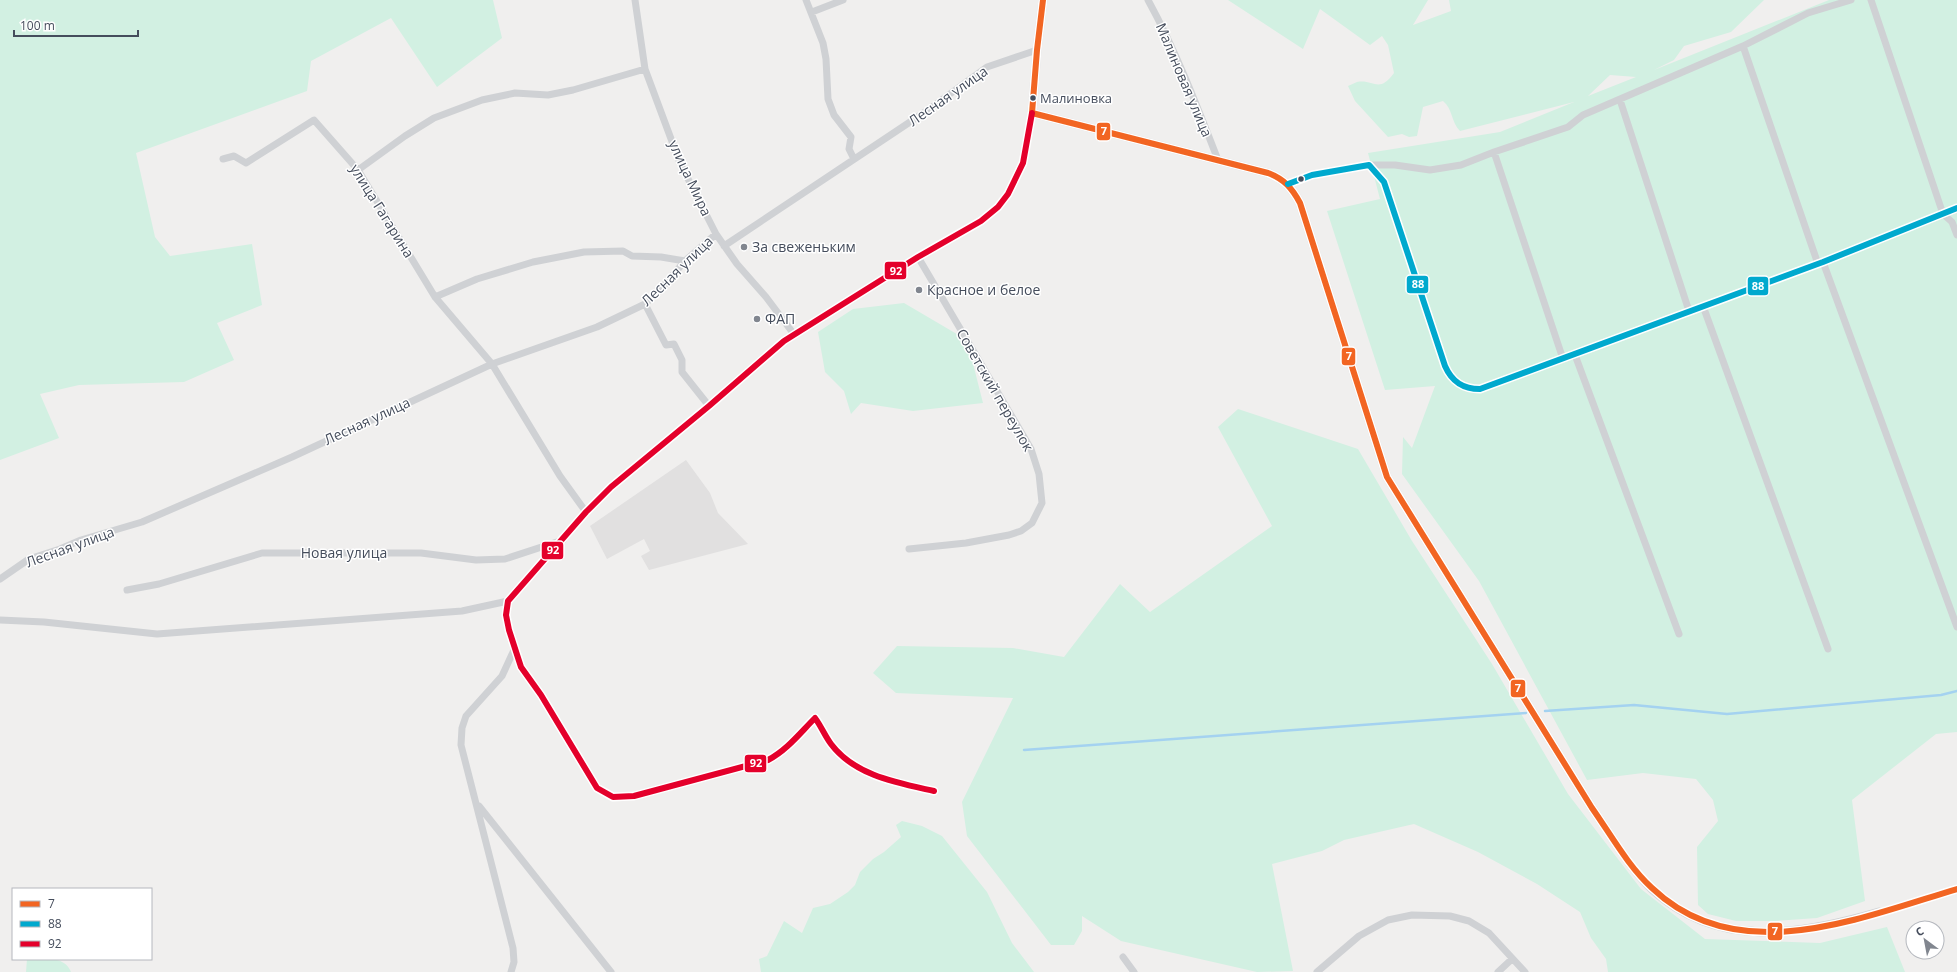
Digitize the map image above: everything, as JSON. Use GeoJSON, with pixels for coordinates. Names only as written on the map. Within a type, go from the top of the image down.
{"type":"FeatureCollection","features":[{"type":"Feature","properties":{"kind":"street","name":"улица Мира"},"geometry":{"type":"LineString","coordinates":[[635,0],[645,69],[680,163],[716,234],[793,333]]}},
{"type":"Feature","properties":{"kind":"street"},"geometry":{"type":"LineString","coordinates":[[806,0],[823,43],[826,59],[828,99],[834,115],[851,137],[849,149],[854,159]]}},
{"type":"Feature","properties":{"kind":"street"},"geometry":{"type":"LineString","coordinates":[[812,12],[843,0]]}},
{"type":"Feature","properties":{"kind":"street"},"geometry":{"type":"LineString","coordinates":[[934,792],[875,776],[856,766],[832,745],[815,718],[791,744],[778,755],[768,760],[634,796],[613,797],[597,788],[540,694],[521,667],[514,650],[506,615],[508,602],[586,512],[622,477],[709,406],[793,333],[918,257],[981,221],[1001,203],[1008,194],[1023,163],[1032,113],[1036,50],[1043,0]]}},
{"type":"Feature","properties":{"kind":"street","name":"Малиновая улица"},"geometry":{"type":"LineString","coordinates":[[1148,0],[1161,22],[1186,78],[1218,160]]}},
{"type":"Feature","properties":{"kind":"street"},"geometry":{"type":"LineString","coordinates":[[1288,184],[1312,175],[1369,166],[1395,165],[1430,170],[1461,165],[1494,152],[1568,127],[1583,115],[1743,46],[1808,13],[1851,0]]}},
{"type":"Feature","properties":{"kind":"street"},"geometry":{"type":"LineString","coordinates":[[1871,0],[1943,214],[1952,222],[1957,235]]}},
{"type":"Feature","properties":{"kind":"street"},"geometry":{"type":"LineString","coordinates":[[1743,46],[1820,263],[1957,627]]}},
{"type":"Feature","properties":{"kind":"street","name":"Лесная улица"},"geometry":{"type":"LineString","coordinates":[[724,246],[925,112],[987,67],[1036,50]]}},
{"type":"Feature","properties":{"kind":"street"},"geometry":{"type":"LineString","coordinates":[[358,170],[405,136],[434,118],[482,100],[515,94],[548,95],[573,90],[645,69]]}},
{"type":"Feature","properties":{"kind":"street"},"geometry":{"type":"LineString","coordinates":[[1620,100],[1689,311]]}},
{"type":"Feature","properties":{"kind":"street"},"geometry":{"type":"LineString","coordinates":[[1032,113],[1268,173],[1278,177],[1288,184],[1300,203],[1377,450],[1387,477],[1588,801],[1636,871],[1651,888],[1683,912],[1704,923],[1740,931],[1774,931],[1818,928],[1957,889]]}},
{"type":"Feature","properties":{"kind":"street","name":"улица Гагарина"},"geometry":{"type":"LineString","coordinates":[[223,159],[234,156],[246,163],[314,120],[358,170],[435,297],[492,364],[560,476],[586,512]]}},
{"type":"Feature","properties":{"kind":"street"},"geometry":{"type":"LineString","coordinates":[[1494,152],[1563,359]]}},
{"type":"Feature","properties":{"kind":"street"},"geometry":{"type":"LineString","coordinates":[[1369,166],[1384,182],[1389,194],[1445,366],[1452,379],[1469,389],[1480,389],[1575,355],[1820,263],[1957,208]]}},
{"type":"Feature","properties":{"kind":"street","name":"Лесная улица"},"geometry":{"type":"LineString","coordinates":[[0,579],[29,559],[60,549],[81,540],[142,522],[194,498],[292,457],[492,364],[597,327],[645,304],[660,290],[685,261],[716,234]]}},
{"type":"Feature","properties":{"kind":"street"},"geometry":{"type":"LineString","coordinates":[[435,297],[477,279],[533,262],[584,252],[623,252],[632,256],[661,257],[685,261]]}},
{"type":"Feature","properties":{"kind":"street","name":"Советский переулок"},"geometry":{"type":"LineString","coordinates":[[909,549],[966,543],[1021,531],[1032,523],[1042,503],[1039,474],[1031,449],[918,257]]}},
{"type":"Feature","properties":{"kind":"street"},"geometry":{"type":"LineString","coordinates":[[645,304],[666,345],[674,344],[682,360],[682,372],[709,406]]}},
{"type":"Feature","properties":{"kind":"street"},"geometry":{"type":"LineString","coordinates":[[1703,306],[1828,649]]}},
{"type":"Feature","properties":{"kind":"street"},"geometry":{"type":"LineString","coordinates":[[1575,355],[1679,634]]}},
{"type":"Feature","properties":{"kind":"street","name":"Новая улица"},"geometry":{"type":"LineString","coordinates":[[127,590],[159,584],[262,553],[421,553],[476,560],[505,559],[563,540]]}},
{"type":"Feature","properties":{"kind":"street"},"geometry":{"type":"LineString","coordinates":[[0,620],[44,622],[156,634],[462,611],[508,602]]}},
{"type":"Feature","properties":{"kind":"street"},"geometry":{"type":"LineString","coordinates":[[511,972],[514,962],[513,948],[478,805],[461,745],[462,728],[466,716],[502,676],[514,650]]}},
{"type":"Feature","properties":{"kind":"street"},"geometry":{"type":"LineString","coordinates":[[478,805],[611,972]]}},
{"type":"Feature","properties":{"kind":"street"},"geometry":{"type":"LineString","coordinates":[[1317,972],[1359,936],[1388,920],[1412,915],[1450,916],[1469,921],[1489,933],[1525,972]]}},
{"type":"Feature","properties":{"kind":"street"},"geometry":{"type":"LineString","coordinates":[[1123,957],[1134,972]]}},
{"type":"Feature","properties":{"kind":"street"},"geometry":{"type":"LineString","coordinates":[[1498,972],[1512,959]]}},
{"type":"Feature","properties":{"kind":"shaded area"},"geometry":{"type":"Polygon","coordinates":[[[686,460],[710,493],[718,513],[748,544],[649,570],[641,556],[650,551],[644,539],[607,559],[590,526],[686,460]]]}},
{"type":"Feature","properties":{"kind":"green space"},"geometry":{"type":"Polygon","coordinates":[[[0,0],[493,0],[502,38],[437,87],[391,18],[311,61],[307,91],[136,153],[155,237],[170,256],[252,244],[262,305],[217,323],[234,360],[184,382],[79,385],[40,394],[59,438],[0,460],[0,0]]]}},
{"type":"Feature","properties":{"kind":"green space"},"geometry":{"type":"Polygon","coordinates":[[[1228,0],[1428,0],[1413,25],[1451,11],[1449,0],[1764,0],[1731,32],[1684,46],[1674,60],[1654,70],[1829,0],[1957,0],[1957,732],[1936,734],[1852,800],[1865,901],[1817,918],[1775,921],[1736,921],[1708,914],[1698,905],[1697,847],[1718,821],[1713,800],[1696,779],[1643,773],[1587,780],[1479,581],[1402,474],[1403,437],[1412,448],[1435,386],[1385,390],[1327,211],[1380,199],[1368,153],[1500,132],[1574,102],[1460,131],[1455,124],[1449,108],[1443,101],[1423,107],[1417,136],[1409,137],[1402,134],[1388,137],[1355,101],[1348,86],[1357,82],[1376,84],[1384,83],[1394,73],[1388,45],[1382,36],[1370,45],[1320,9],[1303,49],[1228,0]],[[1610,75],[1588,96],[1636,77],[1610,75]]]}},
{"type":"Feature","properties":{"kind":"green space"},"geometry":{"type":"Polygon","coordinates":[[[904,303],[967,340],[983,403],[913,411],[861,403],[851,414],[844,391],[825,372],[818,332],[853,309],[904,303]]]}},
{"type":"Feature","properties":{"kind":"green space"},"geometry":{"type":"Polygon","coordinates":[[[1238,409],[1358,449],[1412,541],[1492,664],[1568,794],[1641,889],[1705,939],[1820,943],[1887,927],[1905,972],[1608,972],[1606,959],[1591,938],[1580,912],[1537,884],[1478,852],[1414,824],[1344,840],[1322,851],[1272,864],[1293,971],[1257,972],[1121,941],[1082,916],[1082,931],[1074,945],[1051,945],[967,836],[962,802],[1013,698],[896,693],[873,673],[897,646],[1013,648],[1064,657],[1120,584],[1150,612],[1272,526],[1218,427],[1238,409]]]}},
{"type":"Feature","properties":{"kind":"green space"},"geometry":{"type":"Polygon","coordinates":[[[902,821],[922,826],[942,836],[987,892],[1012,943],[1034,972],[761,972],[759,959],[767,956],[784,921],[802,933],[813,908],[830,904],[848,892],[855,885],[860,872],[873,859],[884,852],[901,837],[896,825],[902,821]]]}},
{"type":"Feature","properties":{"kind":"green space"},"geometry":{"type":"Polygon","coordinates":[[[27,960],[58,960],[64,963],[71,972],[26,972],[27,960]]]}},
{"type":"Feature","properties":{"kind":"waterway"},"geometry":{"type":"LineString","coordinates":[[1545,711],[1634,705],[1727,714],[1941,695],[1957,691]]}},
{"type":"Feature","properties":{"kind":"waterway"},"geometry":{"type":"LineString","coordinates":[[1024,750],[1526,713]]}},
{"type":"Feature","properties":{"kind":"transit line","name":"7"},"geometry":{"type":"LineString","coordinates":[[1043,0],[1032,113],[1268,173],[1283,181],[1294,193],[1300,203],[1387,477],[1592,808],[1627,860],[1652,888],[1686,913],[1722,927],[1761,932],[1800,930],[1841,923],[1881,913],[1957,889]]}},
{"type":"Feature","properties":{"kind":"transit line","name":"92"},"geometry":{"type":"LineString","coordinates":[[934,791],[892,781],[865,771],[852,764],[831,744],[815,718],[787,746],[768,760],[634,796],[613,797],[597,788],[541,695],[521,667],[509,630],[506,615],[508,601],[586,512],[611,487],[709,406],[784,341],[918,257],[981,221],[998,207],[1008,194],[1023,163],[1032,113]]}},
{"type":"Feature","properties":{"kind":"transit line","name":"88"},"geometry":{"type":"LineString","coordinates":[[1288,184],[1312,175],[1369,165],[1384,182],[1445,366],[1451,376],[1459,384],[1474,389],[1480,389],[1823,262],[1957,208]]}},
{"type":"Feature","properties":{"kind":"place","name":"Малиновка"},"geometry":{"type":"Point","coordinates":[1033,98]}},
{"type":"Feature","properties":{"kind":"place","name":"За свеженьким"},"geometry":{"type":"Point","coordinates":[744,247]}},
{"type":"Feature","properties":{"kind":"place","name":"Красное и белое"},"geometry":{"type":"Point","coordinates":[919,290]}},
{"type":"Feature","properties":{"kind":"place","name":"ФАП"},"geometry":{"type":"Point","coordinates":[757,319]}}]}
